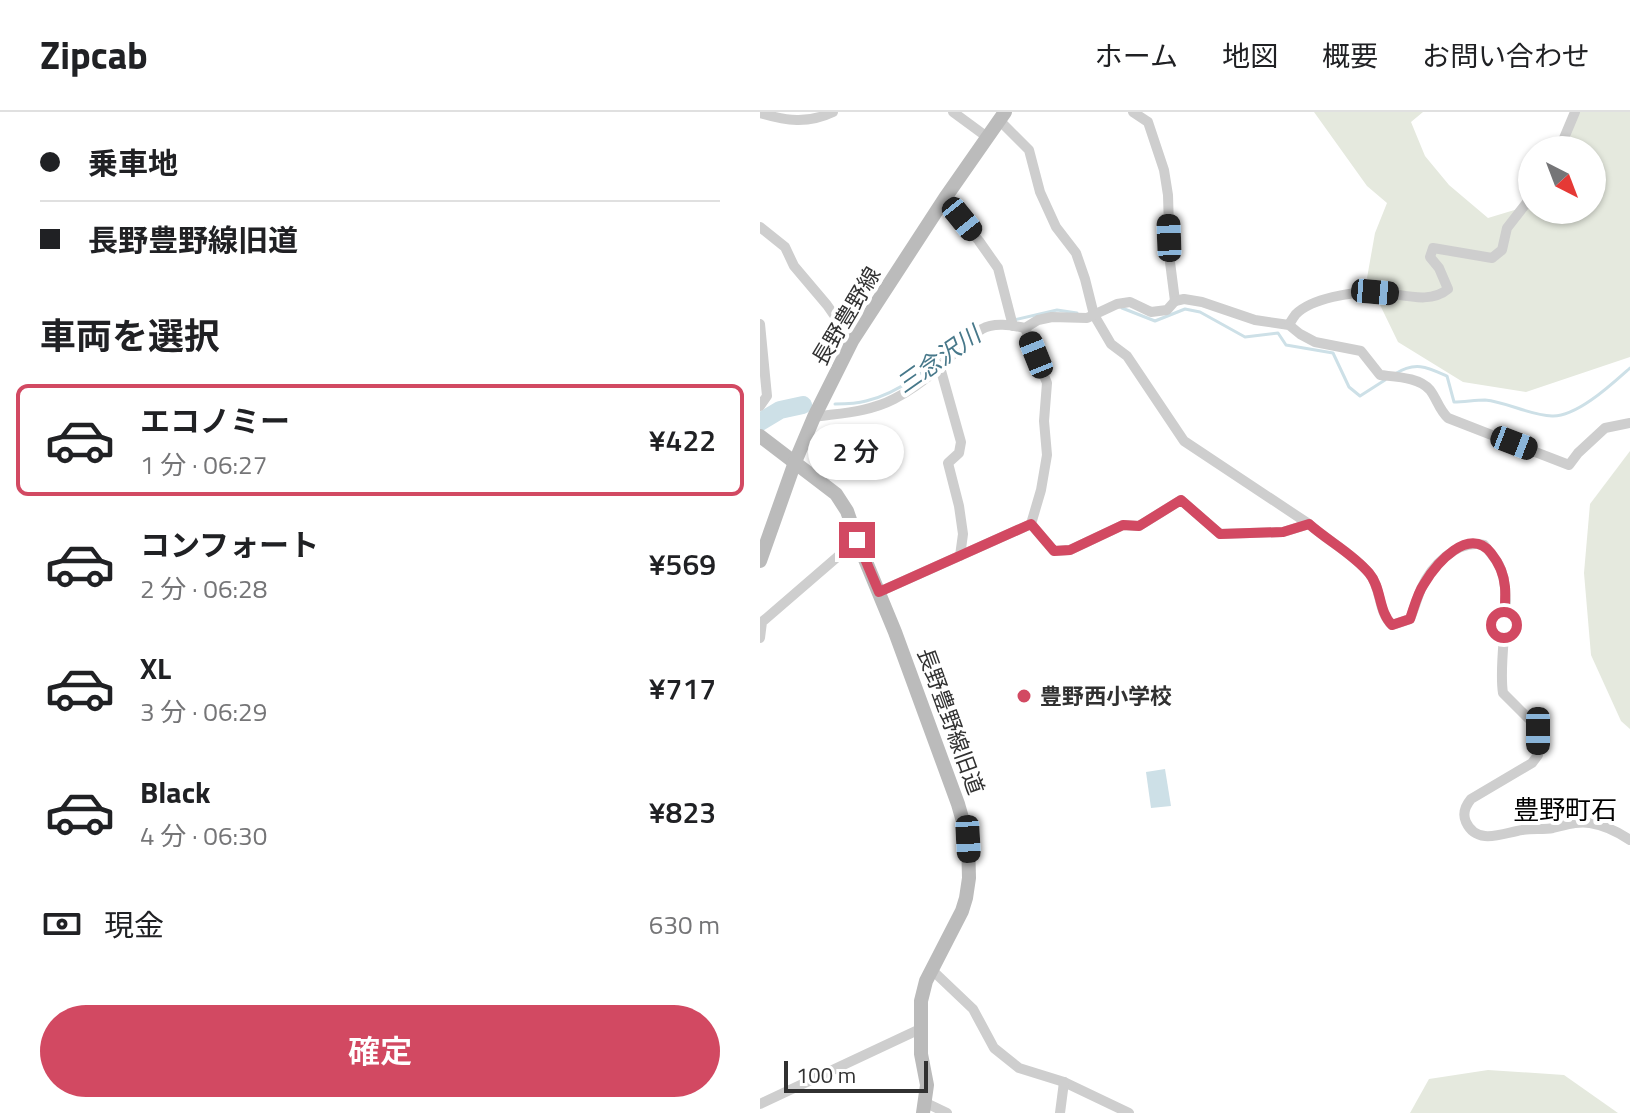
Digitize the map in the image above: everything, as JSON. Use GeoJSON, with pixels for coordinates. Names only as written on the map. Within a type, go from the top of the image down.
{"type":"FeatureCollection","features":[{"type":"Feature","properties":{"kind":"street"},"geometry":{"type":"LineString","coordinates":[[760,113],[785,121],[819,118],[833,112]]}},
{"type":"Feature","properties":{"kind":"street"},"geometry":{"type":"LineString","coordinates":[[953,112],[987,137]]}},
{"type":"Feature","properties":{"kind":"street"},"geometry":{"type":"LineString","coordinates":[[1133,112],[1148,122],[1164,170],[1175,301]]}},
{"type":"Feature","properties":{"kind":"street"},"geometry":{"type":"LineString","coordinates":[[1565,136],[1575,112]]}},
{"type":"Feature","properties":{"kind":"street"},"geometry":{"type":"LineString","coordinates":[[1002,116],[1029,150],[1040,192],[1056,227],[1076,253],[1094,315],[1111,344],[1127,356],[1184,441],[1348,553],[1371,575],[1384,615],[1392,625],[1410,619],[1422,586],[1443,558],[1464,545],[1484,545],[1499,565],[1505,586],[1503,693],[1538,731],[1538,755],[1532,763],[1471,799],[1466,806],[1465,820],[1475,833],[1499,836],[1578,822],[1606,827],[1630,840]]}},
{"type":"Feature","properties":{"kind":"street","name":"長野豊野線"},"geometry":{"type":"LineString","coordinates":[[760,561],[795,462],[852,341],[1002,116]]}},
{"type":"Feature","properties":{"kind":"street"},"geometry":{"type":"LineString","coordinates":[[879,592],[1031,524],[1047,455],[1044,421],[1047,383],[1016,324],[998,268],[945,198]]}},
{"type":"Feature","properties":{"kind":"street"},"geometry":{"type":"LineString","coordinates":[[1289,325],[1295,314],[1314,303],[1344,296],[1375,292],[1426,297],[1444,293],[1448,289],[1439,268],[1430,257],[1433,248],[1492,258],[1502,250],[1507,228],[1518,214]]}},
{"type":"Feature","properties":{"kind":"street"},"geometry":{"type":"LineString","coordinates":[[760,227],[785,247],[794,266],[852,341]]}},
{"type":"Feature","properties":{"kind":"street"},"geometry":{"type":"LineString","coordinates":[[814,417],[877,407],[910,390],[983,328],[1052,317],[1087,318],[1117,304],[1130,302],[1151,312],[1167,310],[1175,301],[1184,299],[1255,320],[1289,325],[1315,342],[1361,351],[1380,375],[1412,380],[1430,389],[1440,410],[1448,418],[1569,465],[1605,428],[1630,423]]}},
{"type":"Feature","properties":{"kind":"street"},"geometry":{"type":"LineString","coordinates":[[760,324],[767,396],[760,406]]}},
{"type":"Feature","properties":{"kind":"street"},"geometry":{"type":"LineString","coordinates":[[940,367],[961,442],[959,453],[948,463],[963,534],[960,556]]}},
{"type":"Feature","properties":{"kind":"street","name":"長野豊野線旧道"},"geometry":{"type":"LineString","coordinates":[[762,440],[836,494],[847,511],[953,791],[968,839],[966,898],[926,981],[921,1001],[921,1054],[927,1085],[923,1108]]}},
{"type":"Feature","properties":{"kind":"street"},"geometry":{"type":"LineString","coordinates":[[1031,524],[1054,551],[1070,550],[1123,525],[1139,526],[1181,500],[1220,534],[1283,532],[1309,524]]}},
{"type":"Feature","properties":{"kind":"street"},"geometry":{"type":"LineString","coordinates":[[760,638],[762,622],[857,540]]}},
{"type":"Feature","properties":{"kind":"street"},"geometry":{"type":"LineString","coordinates":[[932,970],[973,1009],[994,1048],[1019,1068],[1064,1082],[1129,1113]]}},
{"type":"Feature","properties":{"kind":"street"},"geometry":{"type":"LineString","coordinates":[[760,1104],[920,1029]]}},
{"type":"Feature","properties":{"kind":"street"},"geometry":{"type":"LineString","coordinates":[[1060,1113],[1064,1082]]}},
{"type":"Feature","properties":{"kind":"street"},"geometry":{"type":"LineString","coordinates":[[923,1108],[947,1113]]}},
{"type":"Feature","properties":{"kind":"shaded area"},"geometry":{"type":"Polygon","coordinates":[[[1314,112],[1423,112],[1411,122],[1425,156],[1449,185],[1488,218],[1518,209],[1518,224],[1606,224],[1606,136],[1570,136],[1578,112],[1630,112],[1630,357],[1526,392],[1463,382],[1398,342],[1367,278],[1375,233],[1387,203],[1367,186],[1314,112]]]}},
{"type":"Feature","properties":{"kind":"shaded area"},"geometry":{"type":"Polygon","coordinates":[[[1630,451],[1630,729],[1621,721],[1591,655],[1584,573],[1590,504],[1630,451]]]}},
{"type":"Feature","properties":{"kind":"shaded area"},"geometry":{"type":"Polygon","coordinates":[[[1165,769],[1171,806],[1151,808],[1146,772],[1165,769]]]}},
{"type":"Feature","properties":{"kind":"shaded area"},"geometry":{"type":"Polygon","coordinates":[[[1488,1070],[1564,1075],[1618,1113],[1410,1113],[1429,1079],[1488,1070]]]}},
{"type":"Feature","properties":{"kind":"waterway","name":"三念沢川"},"geometry":{"type":"LineString","coordinates":[[1122,308],[1155,321],[1185,309],[1200,312],[1245,337],[1278,333],[1286,345],[1333,353],[1349,387],[1360,396],[1385,380]]}},
{"type":"Feature","properties":{"kind":"waterway","name":"三念沢川"},"geometry":{"type":"LineString","coordinates":[[1014,320],[1057,310],[1077,313]]}},
{"type":"Feature","properties":{"kind":"waterway","name":"三念沢川"},"geometry":{"type":"LineString","coordinates":[[835,404],[862,402],[891,392],[915,378],[957,343]]}},
{"type":"Feature","properties":{"kind":"waterway","name":"三念沢川"},"geometry":{"type":"LineString","coordinates":[[1395,374],[1409,368],[1427,368],[1447,376],[1454,402],[1485,400],[1552,416],[1562,415],[1583,405],[1630,368]]}},
{"type":"Feature","properties":{"kind":"waterway","name":"三念沢川"},"geometry":{"type":"LineString","coordinates":[[760,422],[780,410],[803,405]]}},
{"type":"Feature","properties":{"kind":"place","name":"豊野西小学校"},"geometry":{"type":"Point","coordinates":[1024,696]}},
{"type":"Feature","properties":{"kind":"district","name":"豊野町石"},"geometry":{"type":"Point","coordinates":[1565,809]}},
{"type":"Feature","properties":{"kind":"route"},"geometry":{"type":"LineString","coordinates":[[857,540],[879,592],[1031,524],[1054,551],[1070,550],[1123,525],[1139,526],[1181,500],[1220,534],[1283,532],[1309,524],[1371,575],[1384,615],[1392,625],[1410,619],[1422,586],[1443,558],[1464,545],[1484,545],[1503,574],[1504,625]]}}]}
